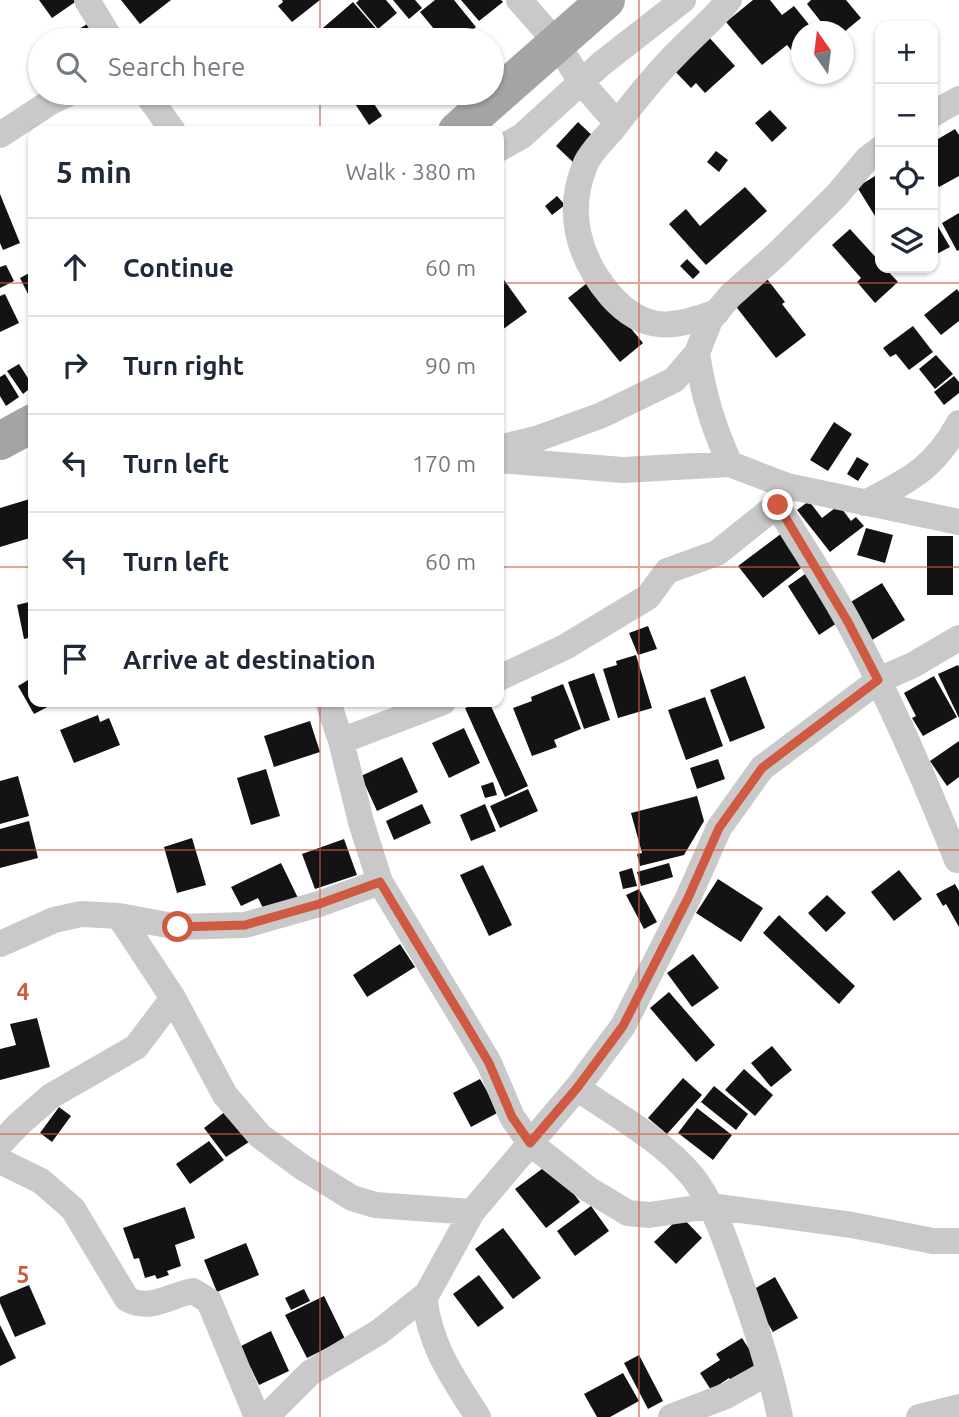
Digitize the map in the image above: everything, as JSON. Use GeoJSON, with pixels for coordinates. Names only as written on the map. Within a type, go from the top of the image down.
{"type":"FeatureCollection","features":[{"type":"Feature","properties":{"kind":"main road"},"geometry":{"type":"LineString","coordinates":[[504,90],[606,0]]}},
{"type":"Feature","properties":{"kind":"main road"},"geometry":{"type":"LineString","coordinates":[[463,126],[487,105]]}},
{"type":"Feature","properties":{"kind":"main road"},"geometry":{"type":"LineString","coordinates":[[0,441],[28,426]]}},
{"type":"Feature","properties":{"kind":"street"},"geometry":{"type":"LineString","coordinates":[[88,0],[104,28]]}},
{"type":"Feature","properties":{"kind":"street"},"geometry":{"type":"LineString","coordinates":[[519,0],[557,43],[581,82],[617,123]]}},
{"type":"Feature","properties":{"kind":"street"},"geometry":{"type":"LineString","coordinates":[[504,146],[522,136],[639,33],[683,0]]}},
{"type":"Feature","properties":{"kind":"street"},"geometry":{"type":"LineString","coordinates":[[717,312],[690,322],[667,326],[646,322],[623,309],[606,290],[586,256],[576,230],[574,211],[586,162],[677,53],[729,0]]}},
{"type":"Feature","properties":{"kind":"street"},"geometry":{"type":"LineString","coordinates":[[938,111],[959,99]]}},
{"type":"Feature","properties":{"kind":"street"},"geometry":{"type":"LineString","coordinates":[[0,135],[50,105]]}},
{"type":"Feature","properties":{"kind":"street"},"geometry":{"type":"LineString","coordinates":[[155,105],[169,126]]}},
{"type":"Feature","properties":{"kind":"street"},"geometry":{"type":"LineString","coordinates":[[504,447],[552,434],[602,415],[674,380],[697,353],[710,320],[730,296],[836,196],[875,153]]}},
{"type":"Feature","properties":{"kind":"street"},"geometry":{"type":"LineString","coordinates":[[697,353],[703,393],[714,429],[730,464]]}},
{"type":"Feature","properties":{"kind":"street"},"geometry":{"type":"LineString","coordinates":[[865,503],[926,468],[959,423]]}},
{"type":"Feature","properties":{"kind":"street"},"geometry":{"type":"LineString","coordinates":[[504,460],[623,470],[730,464],[782,495],[865,503],[959,522]]}},
{"type":"Feature","properties":{"kind":"street"},"geometry":{"type":"LineString","coordinates":[[504,676],[565,647],[648,597],[667,571],[717,554],[782,495]]}},
{"type":"Feature","properties":{"kind":"street"},"geometry":{"type":"LineString","coordinates":[[782,495],[878,680],[930,793],[957,860]]}},
{"type":"Feature","properties":{"kind":"street"},"geometry":{"type":"LineString","coordinates":[[266,1417],[310,1373],[379,1332],[424,1297],[454,1249],[472,1212],[577,1088],[623,1026],[683,909],[719,828],[762,768],[878,680],[913,665],[959,638]]}},
{"type":"Feature","properties":{"kind":"street"},"geometry":{"type":"LineString","coordinates":[[330,707],[380,882],[489,1063],[512,1117],[530,1143],[588,1189],[628,1213],[649,1215],[710,1206],[852,1226],[933,1241],[959,1241]]}},
{"type":"Feature","properties":{"kind":"street"},"geometry":{"type":"LineString","coordinates":[[341,741],[430,707]]}},
{"type":"Feature","properties":{"kind":"street"},"geometry":{"type":"LineString","coordinates":[[0,944],[54,920],[81,914],[119,916],[178,927],[245,925],[319,904],[380,882]]}},
{"type":"Feature","properties":{"kind":"street"},"geometry":{"type":"LineString","coordinates":[[119,916],[173,998],[225,1095],[260,1136],[302,1167],[352,1198],[375,1205],[472,1212]]}},
{"type":"Feature","properties":{"kind":"street"},"geometry":{"type":"LineString","coordinates":[[0,1144],[51,1097],[136,1048],[173,998]]}},
{"type":"Feature","properties":{"kind":"street"},"geometry":{"type":"LineString","coordinates":[[577,1088],[667,1150],[693,1178],[717,1217],[752,1315],[780,1417]]}},
{"type":"Feature","properties":{"kind":"street"},"geometry":{"type":"LineString","coordinates":[[0,1161],[41,1181],[73,1209],[127,1299],[137,1305],[154,1304],[178,1293],[193,1291],[209,1301],[257,1417]]}},
{"type":"Feature","properties":{"kind":"street"},"geometry":{"type":"LineString","coordinates":[[424,1297],[427,1319],[439,1354],[478,1417]]}},
{"type":"Feature","properties":{"kind":"street"},"geometry":{"type":"LineString","coordinates":[[678,1416],[726,1396],[769,1372]]}},
{"type":"Feature","properties":{"kind":"street"},"geometry":{"type":"LineString","coordinates":[[919,1417],[959,1407]]}},
{"type":"Feature","properties":{"kind":"building"},"geometry":{"type":"Polygon","coordinates":[[[39,0],[78,0],[52,18],[39,0]]]}},
{"type":"Feature","properties":{"kind":"building"},"geometry":{"type":"Polygon","coordinates":[[[121,0],[171,0],[140,24],[121,0]]]}},
{"type":"Feature","properties":{"kind":"building"},"geometry":{"type":"Polygon","coordinates":[[[282,0],[320,0],[292,22],[278,6],[282,0]]]}},
{"type":"Feature","properties":{"kind":"building"},"geometry":{"type":"Polygon","coordinates":[[[359,0],[386,0],[397,13],[377,28],[356,3],[359,0]]]}},
{"type":"Feature","properties":{"kind":"building"},"geometry":{"type":"Polygon","coordinates":[[[393,0],[415,0],[422,8],[409,19],[393,0]]]}},
{"type":"Feature","properties":{"kind":"building"},"geometry":{"type":"Polygon","coordinates":[[[435,0],[454,0],[476,27],[433,28],[420,12],[435,0]]]}},
{"type":"Feature","properties":{"kind":"building"},"geometry":{"type":"Polygon","coordinates":[[[461,0],[501,0],[503,2],[479,21],[461,0]]]}},
{"type":"Feature","properties":{"kind":"building"},"geometry":{"type":"Polygon","coordinates":[[[753,0],[770,0],[782,15],[794,6],[806,21],[791,21],[791,50],[787,45],[762,65],[726,22],[753,0]]]}},
{"type":"Feature","properties":{"kind":"building"},"geometry":{"type":"Polygon","coordinates":[[[811,0],[846,0],[861,18],[854,24],[854,21],[820,21],[807,4],[811,0]]]}},
{"type":"Feature","properties":{"kind":"building"},"geometry":{"type":"Polygon","coordinates":[[[353,2],[376,28],[323,28],[353,2]]]}},
{"type":"Feature","properties":{"kind":"building"},"geometry":{"type":"Polygon","coordinates":[[[707,35],[735,66],[705,93],[696,83],[691,88],[672,68],[707,35]]]}},
{"type":"Feature","properties":{"kind":"building"},"geometry":{"type":"Polygon","coordinates":[[[356,105],[375,105],[382,116],[369,125],[356,105]]]}},
{"type":"Feature","properties":{"kind":"building"},"geometry":{"type":"Polygon","coordinates":[[[770,110],[787,128],[772,142],[755,123],[770,110]]]}},
{"type":"Feature","properties":{"kind":"building"},"geometry":{"type":"Polygon","coordinates":[[[578,122],[596,139],[574,163],[556,146],[578,122]]]}},
{"type":"Feature","properties":{"kind":"building"},"geometry":{"type":"Polygon","coordinates":[[[955,129],[959,135],[959,176],[939,187],[938,185],[938,139],[955,129]]]}},
{"type":"Feature","properties":{"kind":"building"},"geometry":{"type":"Polygon","coordinates":[[[716,151],[728,160],[719,172],[707,162],[716,151]]]}},
{"type":"Feature","properties":{"kind":"building"},"geometry":{"type":"Polygon","coordinates":[[[875,176],[875,216],[857,187],[875,176]]]}},
{"type":"Feature","properties":{"kind":"building"},"geometry":{"type":"Polygon","coordinates":[[[745,187],[767,211],[706,265],[669,224],[686,209],[700,226],[745,187]]]}},
{"type":"Feature","properties":{"kind":"building"},"geometry":{"type":"Polygon","coordinates":[[[0,194],[20,243],[3,250],[0,243],[0,194]]]}},
{"type":"Feature","properties":{"kind":"building"},"geometry":{"type":"Polygon","coordinates":[[[557,196],[565,205],[552,215],[545,206],[557,196]]]}},
{"type":"Feature","properties":{"kind":"building"},"geometry":{"type":"Polygon","coordinates":[[[959,213],[959,250],[957,251],[942,223],[959,213]]]}},
{"type":"Feature","properties":{"kind":"building"},"geometry":{"type":"Polygon","coordinates":[[[938,227],[950,247],[938,253],[938,227]]]}},
{"type":"Feature","properties":{"kind":"building"},"geometry":{"type":"Polygon","coordinates":[[[850,229],[875,256],[875,273],[890,273],[898,282],[875,303],[857,282],[861,278],[832,245],[850,229]]]}},
{"type":"Feature","properties":{"kind":"building"},"geometry":{"type":"Polygon","coordinates":[[[687,259],[700,272],[693,279],[680,266],[687,259]]]}},
{"type":"Feature","properties":{"kind":"building"},"geometry":{"type":"Polygon","coordinates":[[[6,265],[14,281],[0,288],[0,267],[6,265]]]}},
{"type":"Feature","properties":{"kind":"building"},"geometry":{"type":"Polygon","coordinates":[[[28,274],[28,294],[20,278],[28,274]]]}},
{"type":"Feature","properties":{"kind":"building"},"geometry":{"type":"Polygon","coordinates":[[[767,279],[806,335],[776,358],[734,304],[767,279]]]}},
{"type":"Feature","properties":{"kind":"building"},"geometry":{"type":"Polygon","coordinates":[[[504,280],[527,312],[504,328],[504,280]]]}},
{"type":"Feature","properties":{"kind":"building"},"geometry":{"type":"Polygon","coordinates":[[[591,280],[643,343],[620,362],[568,298],[591,280]]]}},
{"type":"Feature","properties":{"kind":"building"},"geometry":{"type":"Polygon","coordinates":[[[957,289],[959,321],[941,335],[924,315],[957,289]]]}},
{"type":"Feature","properties":{"kind":"building"},"geometry":{"type":"Polygon","coordinates":[[[5,294],[19,323],[0,332],[0,296],[5,294]]]}},
{"type":"Feature","properties":{"kind":"building"},"geometry":{"type":"Polygon","coordinates":[[[913,326],[933,352],[909,370],[896,354],[890,357],[883,348],[913,326]]]}},
{"type":"Feature","properties":{"kind":"building"},"geometry":{"type":"Polygon","coordinates":[[[936,355],[953,374],[935,389],[919,369],[936,355]]]}},
{"type":"Feature","properties":{"kind":"building"},"geometry":{"type":"Polygon","coordinates":[[[19,364],[28,378],[28,390],[23,394],[7,371],[19,364]]]}},
{"type":"Feature","properties":{"kind":"building"},"geometry":{"type":"Polygon","coordinates":[[[5,374],[19,397],[6,406],[0,396],[0,377],[5,374]]]}},
{"type":"Feature","properties":{"kind":"building"},"geometry":{"type":"Polygon","coordinates":[[[954,376],[959,382],[959,393],[944,405],[934,392],[954,376]]]}},
{"type":"Feature","properties":{"kind":"building"},"geometry":{"type":"Polygon","coordinates":[[[834,422],[852,434],[828,471],[810,460],[834,422]]]}},
{"type":"Feature","properties":{"kind":"building"},"geometry":{"type":"Polygon","coordinates":[[[857,457],[869,464],[858,481],[847,474],[857,457]]]}},
{"type":"Feature","properties":{"kind":"building"},"geometry":{"type":"Polygon","coordinates":[[[28,500],[28,539],[0,547],[0,508],[28,500]]]}},
{"type":"Feature","properties":{"kind":"building"},"geometry":{"type":"Polygon","coordinates":[[[809,501],[822,518],[839,505],[851,521],[856,517],[864,526],[830,552],[797,510],[809,501]]]}},
{"type":"Feature","properties":{"kind":"building"},"geometry":{"type":"Polygon","coordinates":[[[866,528],[893,535],[885,563],[857,555],[866,528]]]}},
{"type":"Feature","properties":{"kind":"building"},"geometry":{"type":"Polygon","coordinates":[[[782,533],[806,564],[763,598],[738,566],[782,533]]]}},
{"type":"Feature","properties":{"kind":"building"},"geometry":{"type":"Polygon","coordinates":[[[927,536],[953,536],[953,595],[927,595],[927,536]]]}},
{"type":"Feature","properties":{"kind":"building"},"geometry":{"type":"Polygon","coordinates":[[[808,572],[840,621],[819,635],[788,586],[808,572]]]}},
{"type":"Feature","properties":{"kind":"building"},"geometry":{"type":"Polygon","coordinates":[[[882,583],[905,620],[872,640],[849,603],[882,583]]]}},
{"type":"Feature","properties":{"kind":"building"},"geometry":{"type":"Polygon","coordinates":[[[28,602],[28,638],[24,639],[17,605],[28,602]]]}},
{"type":"Feature","properties":{"kind":"building"},"geometry":{"type":"Polygon","coordinates":[[[648,626],[657,649],[638,655],[629,633],[648,626]]]}},
{"type":"Feature","properties":{"kind":"building"},"geometry":{"type":"Polygon","coordinates":[[[636,655],[652,708],[618,718],[603,669],[617,665],[616,661],[636,655]]]}},
{"type":"Feature","properties":{"kind":"building"},"geometry":{"type":"Polygon","coordinates":[[[958,665],[959,667],[959,718],[938,674],[958,665]]]}},
{"type":"Feature","properties":{"kind":"building"},"geometry":{"type":"Polygon","coordinates":[[[594,673],[610,720],[584,729],[568,682],[594,673]]]}},
{"type":"Feature","properties":{"kind":"building"},"geometry":{"type":"Polygon","coordinates":[[[745,676],[765,728],[730,742],[710,690],[745,676]]]}},
{"type":"Feature","properties":{"kind":"building"},"geometry":{"type":"Polygon","coordinates":[[[934,676],[957,717],[923,736],[912,718],[916,716],[904,693],[934,676]]]}},
{"type":"Feature","properties":{"kind":"building"},"geometry":{"type":"Polygon","coordinates":[[[28,680],[28,704],[18,686],[28,680]]]}},
{"type":"Feature","properties":{"kind":"building"},"geometry":{"type":"Polygon","coordinates":[[[563,684],[581,729],[554,740],[557,747],[532,756],[513,708],[532,701],[531,697],[563,684]]]}},
{"type":"Feature","properties":{"kind":"building"},"geometry":{"type":"Polygon","coordinates":[[[705,697],[723,746],[686,760],[668,710],[705,697]]]}},
{"type":"Feature","properties":{"kind":"building"},"geometry":{"type":"Polygon","coordinates":[[[30,707],[47,707],[34,714],[30,707]]]}},
{"type":"Feature","properties":{"kind":"building"},"geometry":{"type":"Polygon","coordinates":[[[491,707],[528,786],[505,797],[465,708],[491,707]]]}},
{"type":"Feature","properties":{"kind":"building"},"geometry":{"type":"Polygon","coordinates":[[[98,715],[100,722],[109,718],[120,745],[74,763],[60,730],[98,715]]]}},
{"type":"Feature","properties":{"kind":"building"},"geometry":{"type":"Polygon","coordinates":[[[310,721],[320,752],[274,767],[264,736],[310,721]]]}},
{"type":"Feature","properties":{"kind":"building"},"geometry":{"type":"Polygon","coordinates":[[[464,728],[480,763],[449,778],[432,743],[464,728]]]}},
{"type":"Feature","properties":{"kind":"building"},"geometry":{"type":"Polygon","coordinates":[[[959,741],[959,777],[947,786],[930,761],[959,741]]]}},
{"type":"Feature","properties":{"kind":"building"},"geometry":{"type":"Polygon","coordinates":[[[402,757],[418,792],[377,811],[361,776],[402,757]]]}},
{"type":"Feature","properties":{"kind":"building"},"geometry":{"type":"Polygon","coordinates":[[[718,759],[725,779],[697,789],[690,768],[718,759]]]}},
{"type":"Feature","properties":{"kind":"building"},"geometry":{"type":"Polygon","coordinates":[[[266,769],[280,816],[251,825],[237,778],[266,769]]]}},
{"type":"Feature","properties":{"kind":"building"},"geometry":{"type":"Polygon","coordinates":[[[18,776],[29,816],[0,824],[0,781],[18,776]]]}},
{"type":"Feature","properties":{"kind":"building"},"geometry":{"type":"Polygon","coordinates":[[[493,782],[497,795],[485,798],[481,786],[493,782]]]}},
{"type":"Feature","properties":{"kind":"building"},"geometry":{"type":"Polygon","coordinates":[[[528,789],[538,811],[500,828],[490,806],[528,789]]]}},
{"type":"Feature","properties":{"kind":"building"},"geometry":{"type":"Polygon","coordinates":[[[697,796],[704,821],[684,855],[640,866],[637,854],[642,853],[631,813],[697,796]]]}},
{"type":"Feature","properties":{"kind":"building"},"geometry":{"type":"Polygon","coordinates":[[[422,804],[431,823],[394,840],[386,821],[422,804]]]}},
{"type":"Feature","properties":{"kind":"building"},"geometry":{"type":"Polygon","coordinates":[[[485,804],[496,831],[471,841],[460,815],[485,804]]]}},
{"type":"Feature","properties":{"kind":"building"},"geometry":{"type":"Polygon","coordinates":[[[29,821],[38,858],[0,868],[0,829],[29,821]]]}},
{"type":"Feature","properties":{"kind":"building"},"geometry":{"type":"Polygon","coordinates":[[[192,838],[206,885],[177,893],[164,847],[192,838]]]}},
{"type":"Feature","properties":{"kind":"building"},"geometry":{"type":"Polygon","coordinates":[[[344,839],[357,875],[315,889],[302,854],[344,839]]]}},
{"type":"Feature","properties":{"kind":"building"},"geometry":{"type":"Polygon","coordinates":[[[281,863],[298,898],[266,914],[258,898],[241,906],[231,887],[281,863]]]}},
{"type":"Feature","properties":{"kind":"building"},"geometry":{"type":"Polygon","coordinates":[[[669,863],[673,877],[641,886],[637,872],[669,863]]]}},
{"type":"Feature","properties":{"kind":"building"},"geometry":{"type":"Polygon","coordinates":[[[483,865],[512,925],[489,936],[460,875],[483,865]]]}},
{"type":"Feature","properties":{"kind":"building"},"geometry":{"type":"Polygon","coordinates":[[[632,868],[637,886],[623,889],[619,872],[632,868]]]}},
{"type":"Feature","properties":{"kind":"building"},"geometry":{"type":"Polygon","coordinates":[[[899,870],[922,899],[894,921],[871,892],[899,870]]]}},
{"type":"Feature","properties":{"kind":"building"},"geometry":{"type":"Polygon","coordinates":[[[718,879],[763,908],[741,942],[696,913],[718,879]]]}},
{"type":"Feature","properties":{"kind":"building"},"geometry":{"type":"Polygon","coordinates":[[[955,884],[959,891],[959,927],[946,904],[943,906],[936,894],[955,884]]]}},
{"type":"Feature","properties":{"kind":"building"},"geometry":{"type":"Polygon","coordinates":[[[639,889],[657,922],[644,929],[626,895],[639,889]]]}},
{"type":"Feature","properties":{"kind":"building"},"geometry":{"type":"Polygon","coordinates":[[[827,895],[846,913],[826,932],[808,913],[827,895]]]}},
{"type":"Feature","properties":{"kind":"building"},"geometry":{"type":"Polygon","coordinates":[[[779,915],[855,986],[839,1004],[763,933],[779,915]]]}},
{"type":"Feature","properties":{"kind":"building"},"geometry":{"type":"Polygon","coordinates":[[[400,944],[415,967],[367,997],[353,975],[400,944]]]}},
{"type":"Feature","properties":{"kind":"building"},"geometry":{"type":"Polygon","coordinates":[[[693,954],[719,988],[692,1007],[667,973],[693,954]]]}},
{"type":"Feature","properties":{"kind":"building"},"geometry":{"type":"Polygon","coordinates":[[[669,992],[715,1045],[696,1062],[650,1008],[669,992]]]}},
{"type":"Feature","properties":{"kind":"building"},"geometry":{"type":"Polygon","coordinates":[[[37,1018],[50,1067],[0,1080],[0,1049],[16,1045],[10,1024],[37,1018]]]}},
{"type":"Feature","properties":{"kind":"building"},"geometry":{"type":"Polygon","coordinates":[[[772,1046],[792,1070],[771,1087],[751,1063],[772,1046]]]}},
{"type":"Feature","properties":{"kind":"building"},"geometry":{"type":"Polygon","coordinates":[[[744,1069],[773,1095],[755,1116],[725,1090],[744,1069]]]}},
{"type":"Feature","properties":{"kind":"building"},"geometry":{"type":"Polygon","coordinates":[[[683,1078],[702,1095],[667,1134],[648,1118],[683,1078]]]}},
{"type":"Feature","properties":{"kind":"building"},"geometry":{"type":"Polygon","coordinates":[[[480,1079],[499,1112],[471,1127],[453,1093],[480,1079]]]}},
{"type":"Feature","properties":{"kind":"building"},"geometry":{"type":"Polygon","coordinates":[[[714,1086],[748,1114],[736,1130],[701,1102],[714,1086]]]}},
{"type":"Feature","properties":{"kind":"building"},"geometry":{"type":"Polygon","coordinates":[[[59,1107],[71,1116],[52,1142],[40,1133],[59,1107]]]}},
{"type":"Feature","properties":{"kind":"building"},"geometry":{"type":"Polygon","coordinates":[[[697,1108],[732,1135],[713,1160],[678,1133],[697,1108]]]}},
{"type":"Feature","properties":{"kind":"building"},"geometry":{"type":"Polygon","coordinates":[[[226,1111],[249,1142],[226,1157],[204,1128],[226,1111]]]}},
{"type":"Feature","properties":{"kind":"building"},"geometry":{"type":"Polygon","coordinates":[[[209,1141],[224,1160],[190,1184],[176,1164],[209,1141]]]}},
{"type":"Feature","properties":{"kind":"building"},"geometry":{"type":"Polygon","coordinates":[[[550,1163],[580,1202],[546,1228],[515,1189],[550,1163]]]}},
{"type":"Feature","properties":{"kind":"building"},"geometry":{"type":"Polygon","coordinates":[[[591,1206],[609,1231],[575,1256],[557,1231],[591,1206]]]}},
{"type":"Feature","properties":{"kind":"building"},"geometry":{"type":"Polygon","coordinates":[[[185,1207],[195,1238],[175,1245],[181,1266],[167,1271],[169,1275],[157,1279],[155,1275],[145,1278],[139,1258],[134,1259],[123,1228],[185,1207]]]}},
{"type":"Feature","properties":{"kind":"building"},"geometry":{"type":"Polygon","coordinates":[[[681,1216],[702,1238],[676,1264],[654,1242],[681,1216]]]}},
{"type":"Feature","properties":{"kind":"building"},"geometry":{"type":"Polygon","coordinates":[[[503,1228],[541,1278],[513,1299],[475,1249],[503,1228]]]}},
{"type":"Feature","properties":{"kind":"building"},"geometry":{"type":"Polygon","coordinates":[[[246,1243],[259,1275],[217,1292],[204,1260],[246,1243]]]}},
{"type":"Feature","properties":{"kind":"building"},"geometry":{"type":"Polygon","coordinates":[[[479,1275],[504,1308],[478,1327],[453,1294],[479,1275]]]}},
{"type":"Feature","properties":{"kind":"building"},"geometry":{"type":"Polygon","coordinates":[[[775,1277],[798,1318],[773,1332],[749,1292],[775,1277]]]}},
{"type":"Feature","properties":{"kind":"building"},"geometry":{"type":"Polygon","coordinates":[[[29,1285],[46,1324],[15,1337],[0,1303],[0,1297],[29,1285]]]}},
{"type":"Feature","properties":{"kind":"building"},"geometry":{"type":"Polygon","coordinates":[[[304,1289],[310,1301],[291,1310],[285,1298],[304,1289]]]}},
{"type":"Feature","properties":{"kind":"building"},"geometry":{"type":"Polygon","coordinates":[[[324,1296],[345,1339],[307,1358],[285,1315],[324,1296]]]}},
{"type":"Feature","properties":{"kind":"building"},"geometry":{"type":"Polygon","coordinates":[[[0,1325],[16,1358],[0,1366],[0,1325]]]}},
{"type":"Feature","properties":{"kind":"building"},"geometry":{"type":"Polygon","coordinates":[[[271,1331],[289,1371],[259,1385],[251,1368],[247,1370],[241,1346],[271,1331]]]}},
{"type":"Feature","properties":{"kind":"building"},"geometry":{"type":"Polygon","coordinates":[[[742,1338],[760,1366],[733,1383],[729,1378],[711,1390],[700,1373],[720,1360],[716,1354],[742,1338]]]}},
{"type":"Feature","properties":{"kind":"building"},"geometry":{"type":"Polygon","coordinates":[[[639,1355],[663,1401],[648,1409],[624,1363],[639,1355]]]}},
{"type":"Feature","properties":{"kind":"building"},"geometry":{"type":"Polygon","coordinates":[[[623,1373],[639,1401],[610,1417],[597,1417],[584,1394],[623,1373]]]}},
{"type":"Feature","properties":{"kind":"route"},"geometry":{"type":"LineString","coordinates":[[178,927],[245,925],[319,904],[380,882],[489,1063],[512,1117],[530,1143],[577,1088],[623,1026],[688,898],[719,828],[762,768],[878,680],[848,622],[778,505]]}}]}
